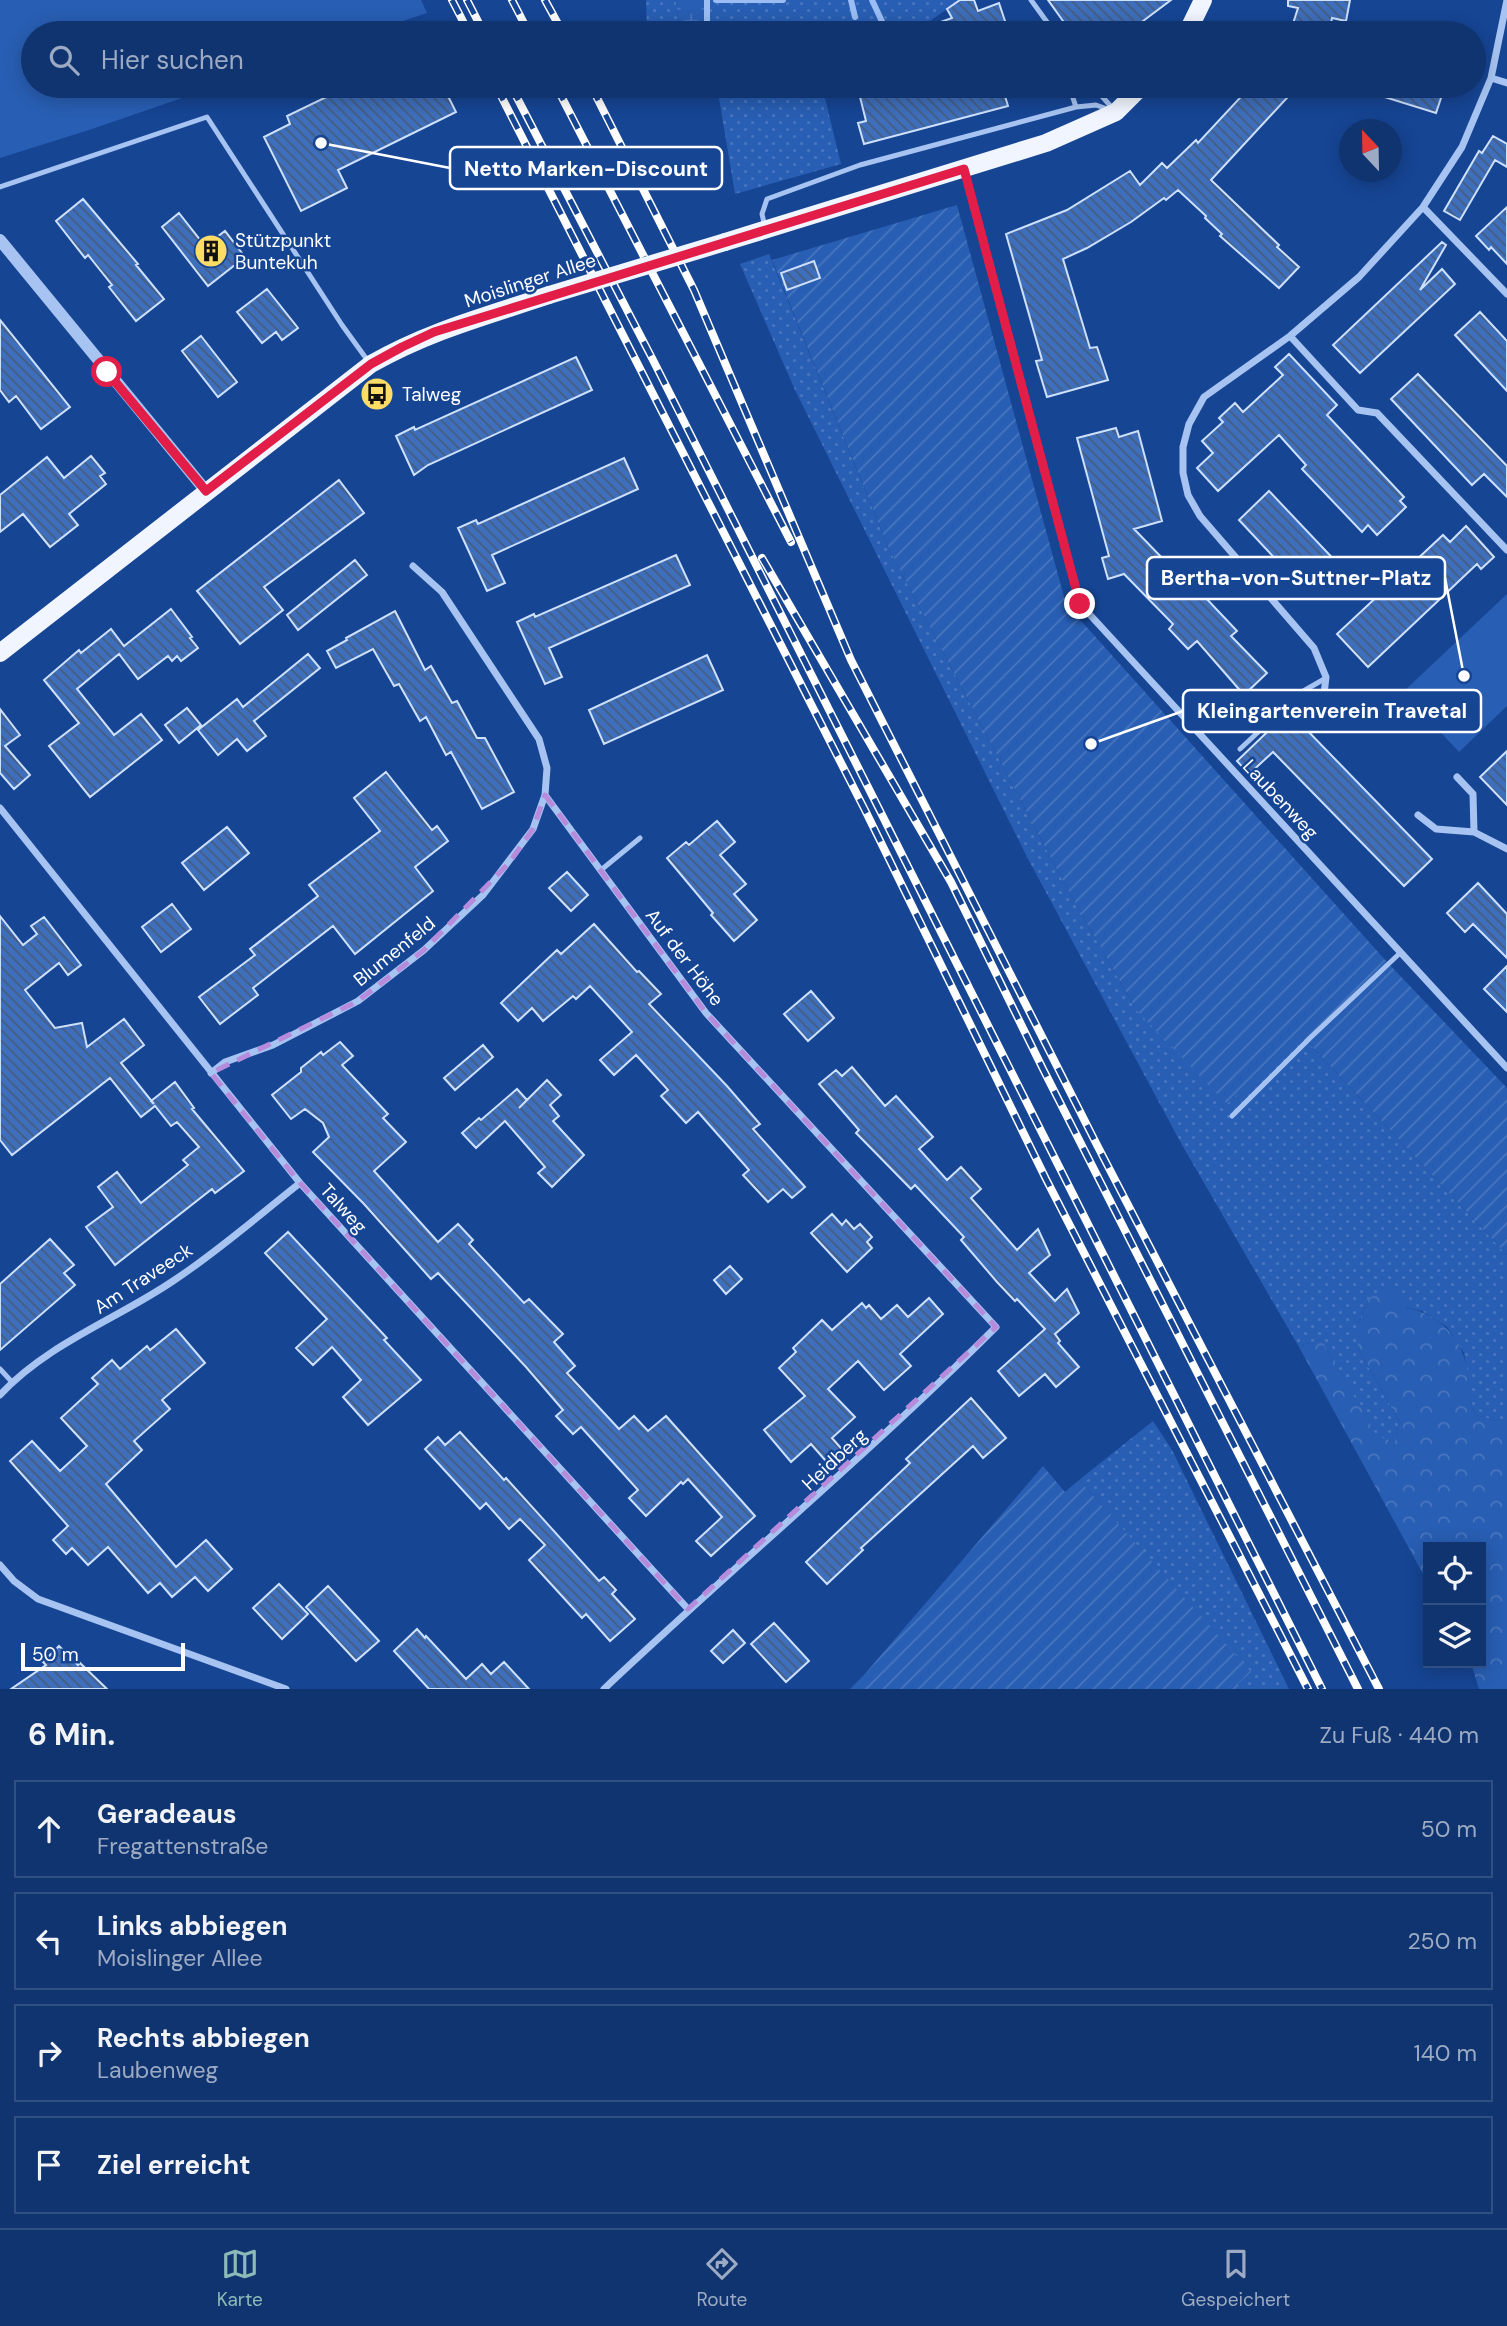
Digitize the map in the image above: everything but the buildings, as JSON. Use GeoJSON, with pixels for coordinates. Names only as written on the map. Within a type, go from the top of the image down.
{"type":"FeatureCollection","features":[{"type":"Feature","properties":{"kind":"main road"},"geometry":{"type":"LineString","coordinates":[[1193,21],[1203,0]]}},
{"type":"Feature","properties":{"kind":"main road","name":"Moislinger Allee"},"geometry":{"type":"LineString","coordinates":[[0,653],[371,364],[402,347],[434,332],[549,295],[1046,143],[1116,112],[1130,98]]}},
{"type":"Feature","properties":{"kind":"street"},"geometry":{"type":"LineString","coordinates":[[1486,90],[1491,78],[1507,0]]}},
{"type":"Feature","properties":{"kind":"street"},"geometry":{"type":"LineString","coordinates":[[1491,78],[1507,83]]}},
{"type":"Feature","properties":{"kind":"street"},"geometry":{"type":"LineString","coordinates":[[1339,729],[1322,711],[1326,677],[1314,648],[1200,516],[1188,495],[1183,473],[1183,447],[1189,425],[1204,397],[1290,336],[1359,277],[1423,207],[1462,147],[1483,98]]}},
{"type":"Feature","properties":{"kind":"street","name":"Laubenweg"},"geometry":{"type":"LineString","coordinates":[[964,169],[1080,604],[1507,1068]]}},
{"type":"Feature","properties":{"kind":"street"},"geometry":{"type":"LineString","coordinates":[[1423,207],[1507,294]]}},
{"type":"Feature","properties":{"kind":"street"},"geometry":{"type":"LineString","coordinates":[[0,240],[206,491]]}},
{"type":"Feature","properties":{"kind":"street"},"geometry":{"type":"LineString","coordinates":[[1290,336],[1358,410],[1377,413],[1507,550]]}},
{"type":"Feature","properties":{"kind":"street"},"geometry":{"type":"LineString","coordinates":[[413,566],[442,592],[539,739],[547,768],[545,795]]}},
{"type":"Feature","properties":{"kind":"street"},"geometry":{"type":"LineString","coordinates":[[1457,777],[1473,794],[1474,832]]}},
{"type":"Feature","properties":{"kind":"street","name":"Auf der Höhe"},"geometry":{"type":"LineString","coordinates":[[545,795],[706,1013],[996,1327]]}},
{"type":"Feature","properties":{"kind":"street","name":"Blumenfeld"},"geometry":{"type":"LineString","coordinates":[[211,1073],[225,1062],[273,1045],[358,1001],[424,950],[482,895],[509,863],[533,829],[545,795]]}},
{"type":"Feature","properties":{"kind":"street","name":"Talweg"},"geometry":{"type":"LineString","coordinates":[[0,808],[300,1183],[688,1609]]}},
{"type":"Feature","properties":{"kind":"street"},"geometry":{"type":"LineString","coordinates":[[1418,815],[1436,829],[1474,832],[1507,849]]}},
{"type":"Feature","properties":{"kind":"street","name":"Am Traveeck"},"geometry":{"type":"LineString","coordinates":[[0,1395],[12,1382],[60,1348],[173,1281],[300,1183]]}},
{"type":"Feature","properties":{"kind":"street","name":"Heidberg"},"geometry":{"type":"LineString","coordinates":[[688,1609],[760,1548],[996,1327]]}},
{"type":"Feature","properties":{"kind":"street"},"geometry":{"type":"LineString","coordinates":[[0,1565],[14,1581],[38,1599],[286,1689]]}},
{"type":"Feature","properties":{"kind":"street"},"geometry":{"type":"LineString","coordinates":[[604,1689],[688,1609]]}},
{"type":"Feature","properties":{"kind":"lane"},"geometry":{"type":"LineString","coordinates":[[1031,0],[1046,21]]}},
{"type":"Feature","properties":{"kind":"lane"},"geometry":{"type":"LineString","coordinates":[[1073,98],[1076,107]]}},
{"type":"Feature","properties":{"kind":"lane"},"geometry":{"type":"LineString","coordinates":[[1104,98],[1116,112]]}},
{"type":"Feature","properties":{"kind":"lane"},"geometry":{"type":"LineString","coordinates":[[766,229],[762,214],[767,199],[860,165],[1076,107],[1097,106],[1116,112]]}},
{"type":"Feature","properties":{"kind":"lane"},"geometry":{"type":"LineString","coordinates":[[0,187],[207,117],[371,364]]}},
{"type":"Feature","properties":{"kind":"lane"},"geometry":{"type":"LineString","coordinates":[[1240,749],[1300,693],[1326,677]]}},
{"type":"Feature","properties":{"kind":"lane"},"geometry":{"type":"LineString","coordinates":[[601,870],[640,838]]}},
{"type":"Feature","properties":{"kind":"lane"},"geometry":{"type":"LineString","coordinates":[[1232,1116],[1400,953]]}},
{"type":"Feature","properties":{"kind":"lane"},"geometry":{"type":"LineString","coordinates":[[0,1369],[12,1382]]}},
{"type":"Feature","properties":{"kind":"highlighted area"},"geometry":{"type":"Polygon","coordinates":[[[545,795],[706,1013],[996,1327],[688,1609],[300,1183],[211,1073],[358,1001],[424,950],[509,863],[533,829],[545,795]]]}},
{"type":"Feature","properties":{"kind":"green space"},"geometry":{"type":"Polygon","coordinates":[[[0,0],[421,0],[427,13],[403,21],[21,21],[21,98],[182,98],[0,158],[0,0]]]}},
{"type":"Feature","properties":{"kind":"green space"},"geometry":{"type":"Polygon","coordinates":[[[646,0],[676,0],[679,21],[647,21],[646,0]]]}},
{"type":"Feature","properties":{"kind":"green space"},"geometry":{"type":"Polygon","coordinates":[[[676,0],[709,0],[709,21],[679,21],[676,0]]]}},
{"type":"Feature","properties":{"kind":"green space"},"geometry":{"type":"Polygon","coordinates":[[[709,0],[960,0],[930,21],[709,21],[709,0]]]}},
{"type":"Feature","properties":{"kind":"green space"},"geometry":{"type":"Polygon","coordinates":[[[719,98],[825,98],[841,164],[735,194],[719,98]]]}},
{"type":"Feature","properties":{"kind":"green space"},"geometry":{"type":"Polygon","coordinates":[[[957,205],[1066,604],[1387,962],[1507,1088],[1507,1255],[1303,1037],[1227,1104],[1137,1011],[1064,883],[889,549],[772,260],[957,205]]]}},
{"type":"Feature","properties":{"kind":"green space"},"geometry":{"type":"Polygon","coordinates":[[[769,254],[889,549],[1064,883],[1137,1011],[1303,1037],[1507,1255],[1507,1421],[1476,1415],[1467,1398],[1468,1377],[1464,1353],[1447,1327],[1422,1311],[1369,1299],[1358,1323],[1358,1349],[1399,1421],[1395,1442],[1377,1437],[1321,1339],[1299,1347],[1182,1145],[1027,857],[795,390],[740,264],[769,254]]]}},
{"type":"Feature","properties":{"kind":"green space"},"geometry":{"type":"Polygon","coordinates":[[[1507,594],[1507,706],[1459,752],[1403,692],[1507,594]]]}},
{"type":"Feature","properties":{"kind":"green space"},"geometry":{"type":"Polygon","coordinates":[[[1395,1288],[1407,1308],[1430,1316],[1448,1330],[1461,1349],[1465,1361],[1469,1397],[1476,1415],[1507,1421],[1507,1689],[1479,1689],[1473,1668],[1486,1668],[1486,1542],[1423,1542],[1423,1574],[1299,1347],[1321,1339],[1377,1436],[1395,1442],[1399,1421],[1358,1349],[1358,1323],[1369,1299],[1382,1289],[1395,1288]]]}},
{"type":"Feature","properties":{"kind":"green space"},"geometry":{"type":"Polygon","coordinates":[[[1153,1421],[1172,1450],[1289,1689],[1242,1689],[1238,1684],[1250,1672],[1079,1480],[1153,1421]]]}},
{"type":"Feature","properties":{"kind":"green space"},"geometry":{"type":"Polygon","coordinates":[[[1043,1466],[1065,1492],[1079,1480],[1251,1672],[1238,1684],[1242,1689],[850,1689],[1043,1466]]]}},
{"type":"Feature","properties":{"kind":"waterway"},"geometry":{"type":"LineString","coordinates":[[707,0],[707,21]]}},
{"type":"Feature","properties":{"kind":"waterway"},"geometry":{"type":"LineString","coordinates":[[716,0],[783,0]]}},
{"type":"Feature","properties":{"kind":"waterway"},"geometry":{"type":"LineString","coordinates":[[851,0],[855,17]]}},
{"type":"Feature","properties":{"kind":"waterway"},"geometry":{"type":"LineString","coordinates":[[872,0],[882,21]]}},
{"type":"Feature","properties":{"kind":"railway"},"geometry":{"type":"LineString","coordinates":[[452,0],[463,21]]}},
{"type":"Feature","properties":{"kind":"railway"},"geometry":{"type":"LineString","coordinates":[[467,0],[478,21]]}},
{"type":"Feature","properties":{"kind":"railway"},"geometry":{"type":"LineString","coordinates":[[512,0],[523,21]]}},
{"type":"Feature","properties":{"kind":"railway"},"geometry":{"type":"LineString","coordinates":[[545,0],[556,21]]}},
{"type":"Feature","properties":{"kind":"railway"},"geometry":{"type":"LineString","coordinates":[[502,98],[865,810],[1046,1179],[1308,1689]]}},
{"type":"Feature","properties":{"kind":"railway"},"geometry":{"type":"LineString","coordinates":[[517,98],[654,362],[1322,1689]]}},
{"type":"Feature","properties":{"kind":"railway"},"geometry":{"type":"LineString","coordinates":[[562,98],[791,542]]}},
{"type":"Feature","properties":{"kind":"railway"},"geometry":{"type":"LineString","coordinates":[[597,98],[694,290],[851,660],[1097,1145],[1379,1689]]}},
{"type":"Feature","properties":{"kind":"railway"},"geometry":{"type":"LineString","coordinates":[[762,558],[951,882],[1358,1689]]}},
{"type":"Feature","properties":{"kind":"place","name":"Netto Marken-Discount"},"geometry":{"type":"Point","coordinates":[321,143]}},
{"type":"Feature","properties":{"kind":"place","name":"Stützpunkt Buntekuh"},"geometry":{"type":"Point","coordinates":[211,251]}},
{"type":"Feature","properties":{"kind":"place","name":"Talweg"},"geometry":{"type":"Point","coordinates":[377,394]}},
{"type":"Feature","properties":{"kind":"place","name":"Bertha-von-Suttner-Platz"},"geometry":{"type":"Point","coordinates":[1464,676]}},
{"type":"Feature","properties":{"kind":"place","name":"Kleingartenverein Travetal"},"geometry":{"type":"Point","coordinates":[1091,744]}},
{"type":"Feature","properties":{"kind":"route"},"geometry":{"type":"LineString","coordinates":[[107,372],[206,491],[371,364],[434,332],[964,169],[1080,604]]}}]}
